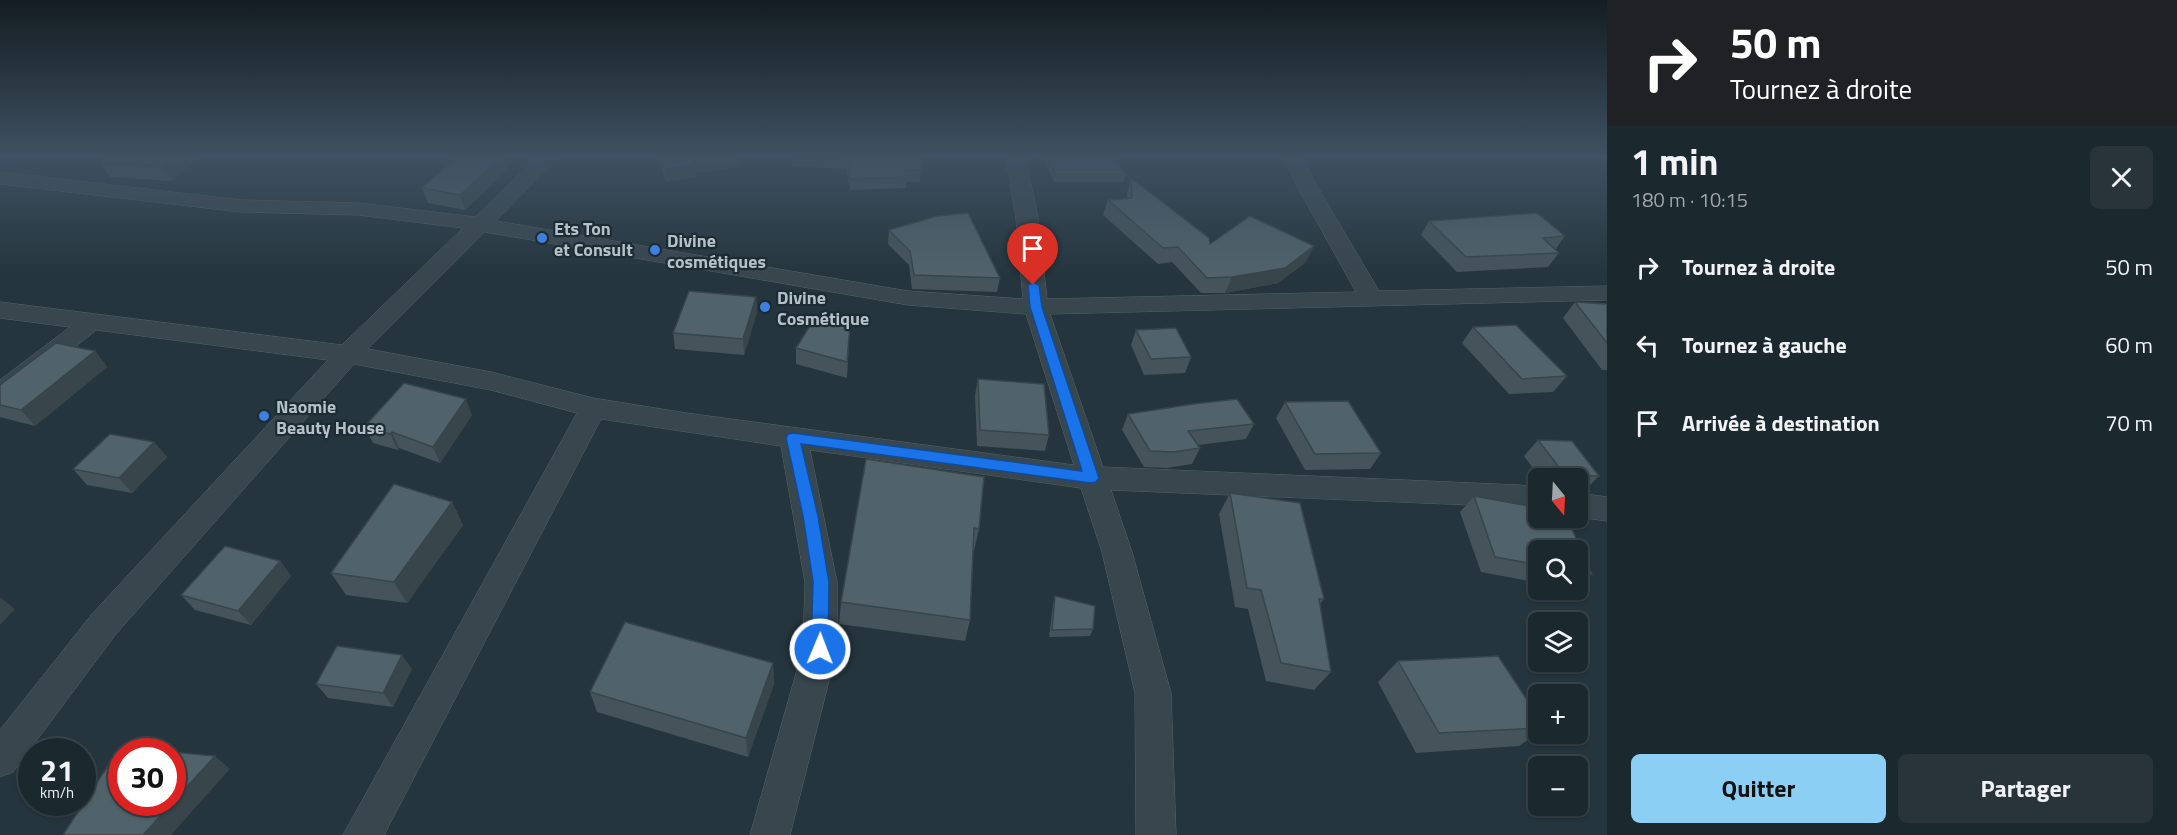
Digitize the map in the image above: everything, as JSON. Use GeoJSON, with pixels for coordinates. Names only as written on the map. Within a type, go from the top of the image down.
{"type":"FeatureCollection","features":[{"type":"Feature","properties":{"kind":"street"},"geometry":{"type":"LineString","coordinates":[[164,197],[242,206],[359,209],[478,224],[908,298],[1036,307],[1607,293]]}},
{"type":"Feature","properties":{"kind":"street"},"geometry":{"type":"LineString","coordinates":[[0,759],[104,624],[348,354],[506,197]]}},
{"type":"Feature","properties":{"kind":"street"},"geometry":{"type":"LineString","coordinates":[[1023,197],[1036,307],[1117,552],[1153,693],[1156,835]]}},
{"type":"Feature","properties":{"kind":"street"},"geometry":{"type":"LineString","coordinates":[[1313,197],[1372,299]]}},
{"type":"Feature","properties":{"kind":"street"},"geometry":{"type":"LineString","coordinates":[[0,310],[348,354],[490,381],[593,408],[793,438],[1091,478],[1528,497]]}},
{"type":"Feature","properties":{"kind":"street"},"geometry":{"type":"LineString","coordinates":[[0,394],[91,322]]}},
{"type":"Feature","properties":{"kind":"street"},"geometry":{"type":"LineString","coordinates":[[363,835],[593,408]]}},
{"type":"Feature","properties":{"kind":"street"},"geometry":{"type":"LineString","coordinates":[[770,835],[820,649],[821,582],[793,438]]}},
{"type":"Feature","properties":{"kind":"street"},"geometry":{"type":"LineString","coordinates":[[1588,507],[1607,510]]}},
{"type":"Feature","properties":{"kind":"building"},"geometry":{"type":"Polygon","coordinates":[[[1156,197],[1209,238],[1210,244],[1250,216],[1314,246],[1285,268],[1232,277],[1207,278],[1178,247],[1163,248],[1108,200],[1156,197]]]}},
{"type":"Feature","properties":{"kind":"building"},"geometry":{"type":"Polygon","coordinates":[[[968,213],[1000,278],[914,275],[910,251],[889,230],[937,216],[968,213]]]}},
{"type":"Feature","properties":{"kind":"building"},"geometry":{"type":"Polygon","coordinates":[[[1537,213],[1565,236],[1543,238],[1559,253],[1466,257],[1429,221],[1537,213]]]}},
{"type":"Feature","properties":{"kind":"building"},"geometry":{"type":"Polygon","coordinates":[[[689,291],[756,297],[743,339],[673,333],[689,291]]]}},
{"type":"Feature","properties":{"kind":"building"},"geometry":{"type":"Polygon","coordinates":[[[1575,302],[1607,304],[1607,343],[1575,302]]]}},
{"type":"Feature","properties":{"kind":"building"},"geometry":{"type":"Polygon","coordinates":[[[816,316],[850,325],[847,362],[796,348],[816,316]]]}},
{"type":"Feature","properties":{"kind":"building"},"geometry":{"type":"Polygon","coordinates":[[[1516,325],[1567,376],[1522,379],[1473,327],[1516,325]]]}},
{"type":"Feature","properties":{"kind":"building"},"geometry":{"type":"Polygon","coordinates":[[[1176,328],[1191,357],[1151,359],[1136,330],[1176,328]]]}},
{"type":"Feature","properties":{"kind":"building"},"geometry":{"type":"Polygon","coordinates":[[[56,343],[95,351],[21,410],[0,405],[0,385],[56,343]]]}},
{"type":"Feature","properties":{"kind":"building"},"geometry":{"type":"Polygon","coordinates":[[[978,379],[1044,384],[1049,435],[980,430],[978,379]]]}},
{"type":"Feature","properties":{"kind":"building"},"geometry":{"type":"Polygon","coordinates":[[[404,383],[466,399],[433,447],[392,432],[390,434],[364,427],[404,383]]]}},
{"type":"Feature","properties":{"kind":"building"},"geometry":{"type":"Polygon","coordinates":[[[1237,399],[1254,424],[1188,431],[1200,448],[1174,452],[1150,451],[1128,414],[1193,404],[1237,399]]]}},
{"type":"Feature","properties":{"kind":"building"},"geometry":{"type":"Polygon","coordinates":[[[1348,401],[1381,453],[1315,454],[1285,402],[1348,401]]]}},
{"type":"Feature","properties":{"kind":"building"},"geometry":{"type":"Polygon","coordinates":[[[110,434],[154,442],[119,478],[73,469],[110,434]]]}},
{"type":"Feature","properties":{"kind":"building"},"geometry":{"type":"Polygon","coordinates":[[[1538,440],[1572,441],[1599,476],[1588,476],[1588,468],[1560,468],[1538,440]]]}},
{"type":"Feature","properties":{"kind":"building"},"geometry":{"type":"Polygon","coordinates":[[[866,459],[984,477],[979,529],[974,528],[970,620],[841,602],[866,459]]]}},
{"type":"Feature","properties":{"kind":"building"},"geometry":{"type":"Polygon","coordinates":[[[394,484],[452,502],[394,582],[331,573],[394,484]]]}},
{"type":"Feature","properties":{"kind":"building"},"geometry":{"type":"Polygon","coordinates":[[[1230,493],[1300,503],[1324,599],[1319,599],[1331,672],[1281,663],[1261,590],[1247,588],[1230,493]]]}},
{"type":"Feature","properties":{"kind":"building"},"geometry":{"type":"Polygon","coordinates":[[[1474,496],[1528,506],[1528,528],[1571,528],[1577,540],[1528,540],[1528,563],[1495,557],[1474,496]]]}},
{"type":"Feature","properties":{"kind":"building"},"geometry":{"type":"Polygon","coordinates":[[[225,546],[280,561],[238,611],[181,595],[225,546]]]}},
{"type":"Feature","properties":{"kind":"building"},"geometry":{"type":"Polygon","coordinates":[[[1055,596],[1095,606],[1093,629],[1052,630],[1055,596]]]}},
{"type":"Feature","properties":{"kind":"building"},"geometry":{"type":"Polygon","coordinates":[[[625,622],[773,663],[746,738],[590,692],[625,622]]]}},
{"type":"Feature","properties":{"kind":"building"},"geometry":{"type":"Polygon","coordinates":[[[337,646],[402,655],[383,693],[316,684],[337,646]]]}},
{"type":"Feature","properties":{"kind":"building"},"geometry":{"type":"Polygon","coordinates":[[[1498,656],[1528,701],[1528,729],[1439,733],[1398,661],[1498,656]]]}},
{"type":"Feature","properties":{"kind":"building"},"geometry":{"type":"Polygon","coordinates":[[[186,753],[215,756],[186,788],[186,753]]]}},
{"type":"Feature","properties":{"kind":"building"},"geometry":{"type":"Polygon","coordinates":[[[108,766],[108,816],[160,816],[143,835],[63,835],[75,816],[96,816],[96,784],[108,766]]]}},
{"type":"Feature","properties":{"kind":"place","name":"Ets Ton et Consult"},"geometry":{"type":"Point","coordinates":[542,238]}},
{"type":"Feature","properties":{"kind":"place","name":"Divine cosmétiques"},"geometry":{"type":"Point","coordinates":[655,250]}},
{"type":"Feature","properties":{"kind":"place","name":"Divine Cosmétique"},"geometry":{"type":"Point","coordinates":[765,307]}},
{"type":"Feature","properties":{"kind":"place","name":"Naomie Beauty House"},"geometry":{"type":"Point","coordinates":[264,416]}},
{"type":"Feature","properties":{"kind":"route"},"geometry":{"type":"LineString","coordinates":[[820,649],[821,582],[793,438],[1091,478],[1036,307],[1033,285]]}}]}
